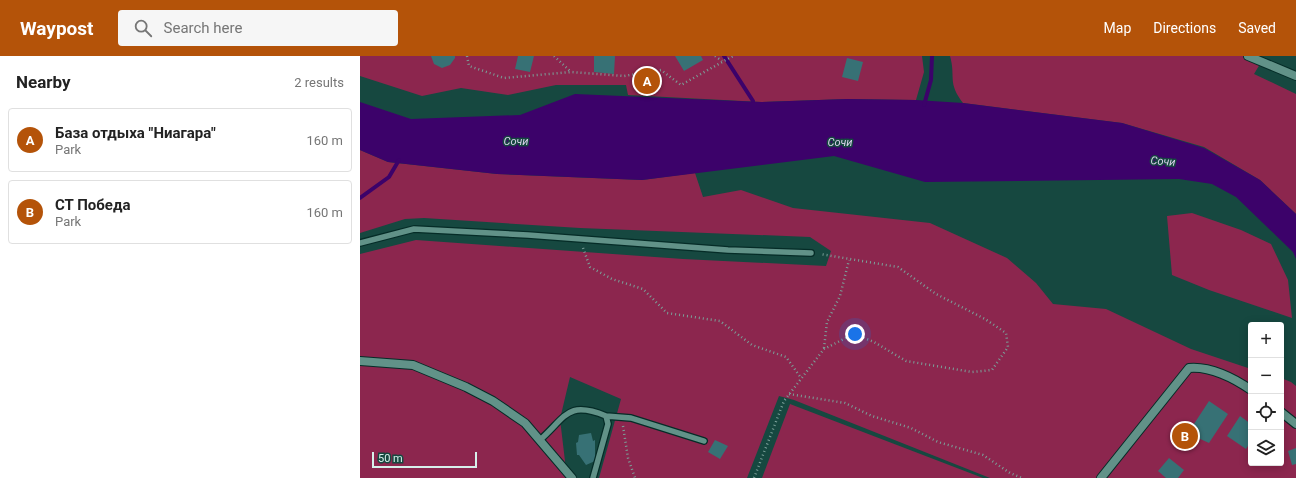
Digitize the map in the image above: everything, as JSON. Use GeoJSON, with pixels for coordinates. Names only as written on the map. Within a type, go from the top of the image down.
{"type":"FeatureCollection","features":[{"type":"Feature","properties":{"kind":"street"},"geometry":{"type":"LineString","coordinates":[[1248,56],[1296,76]]}},
{"type":"Feature","properties":{"kind":"street"},"geometry":{"type":"LineString","coordinates":[[360,361],[413,365],[466,387],[493,401],[525,423],[572,478]]}},
{"type":"Feature","properties":{"kind":"street"},"geometry":{"type":"LineString","coordinates":[[1101,478],[1189,368],[1208,369],[1248,388]]}},
{"type":"Feature","properties":{"kind":"street"},"geometry":{"type":"LineString","coordinates":[[1284,414],[1296,424]]}},
{"type":"Feature","properties":{"kind":"lane"},"geometry":{"type":"LineString","coordinates":[[360,243],[414,229],[728,250],[811,253]]}},
{"type":"Feature","properties":{"kind":"lane"},"geometry":{"type":"LineString","coordinates":[[540,440],[570,411],[578,409],[596,412],[606,416],[631,418],[704,441]]}},
{"type":"Feature","properties":{"kind":"lane"},"geometry":{"type":"LineString","coordinates":[[593,478],[608,424],[606,416]]}},
{"type":"Feature","properties":{"kind":"path"},"geometry":{"type":"LineString","coordinates":[[467,56],[470,66],[504,78],[571,72],[624,76],[662,70],[681,85],[733,56]]}},
{"type":"Feature","properties":{"kind":"path"},"geometry":{"type":"LineString","coordinates":[[554,56],[571,72]]}},
{"type":"Feature","properties":{"kind":"path"},"geometry":{"type":"LineString","coordinates":[[715,56],[722,61]]}},
{"type":"Feature","properties":{"kind":"path"},"geometry":{"type":"LineString","coordinates":[[579,239],[590,267],[612,279],[643,288],[667,313],[720,321],[752,345],[786,357],[801,378]]}},
{"type":"Feature","properties":{"kind":"path"},"geometry":{"type":"LineString","coordinates":[[754,478],[784,401],[824,348],[854,334],[874,342],[906,361],[972,372],[992,370],[1008,347],[1006,333],[985,319],[936,294],[898,267],[811,253]]}},
{"type":"Feature","properties":{"kind":"path"},"geometry":{"type":"LineString","coordinates":[[824,348],[827,322],[840,296],[848,260]]}},
{"type":"Feature","properties":{"kind":"path"},"geometry":{"type":"LineString","coordinates":[[789,394],[845,403],[872,416],[911,428],[938,442],[983,455],[1010,473],[1022,478]]}},
{"type":"Feature","properties":{"kind":"path"},"geometry":{"type":"LineString","coordinates":[[621,418],[628,458],[635,478]]}},
{"type":"Feature","properties":{"kind":"shaded area"},"geometry":{"type":"Polygon","coordinates":[[[360,56],[922,56],[924,72],[916,100],[847,99],[761,102],[628,95],[626,85],[556,85],[508,95],[461,88],[422,96],[360,76],[360,56]]]}},
{"type":"Feature","properties":{"kind":"shaded area"},"geometry":{"type":"Polygon","coordinates":[[[950,56],[1257,56],[1263,59],[1254,74],[1296,94],[1296,214],[1260,180],[1204,147],[1122,123],[963,103],[953,84],[952,63],[950,56]]]}},
{"type":"Feature","properties":{"kind":"shaded area"},"geometry":{"type":"Polygon","coordinates":[[[360,150],[388,162],[497,174],[642,180],[695,173],[703,197],[741,190],[793,208],[930,223],[1007,258],[1036,283],[1053,304],[1106,309],[1191,349],[1248,368],[1248,466],[1284,466],[1284,379],[1291,382],[1296,386],[1296,478],[990,478],[794,400],[779,396],[747,478],[599,478],[621,399],[570,377],[560,419],[567,478],[360,478],[360,254],[416,240],[683,259],[826,266],[831,251],[810,237],[580,228],[424,218],[405,219],[360,233],[360,150]]]}},
{"type":"Feature","properties":{"kind":"shaded area"},"geometry":{"type":"Polygon","coordinates":[[[1192,213],[1241,230],[1271,244],[1288,280],[1292,318],[1209,290],[1172,275],[1167,216],[1192,213]]]}},
{"type":"Feature","properties":{"kind":"shaded area"},"geometry":{"type":"Polygon","coordinates":[[[790,404],[983,478],[762,478],[790,404]]]}},
{"type":"Feature","properties":{"kind":"water","name":"Сочи"},"geometry":{"type":"Polygon","coordinates":[[[575,94],[761,102],[847,99],[916,100],[963,103],[1122,123],[1204,148],[1260,180],[1296,214],[1296,259],[1293,252],[1236,197],[1212,184],[1179,179],[925,182],[834,156],[642,180],[497,174],[388,162],[360,150],[360,102],[411,119],[520,115],[575,94]]]}},
{"type":"Feature","properties":{"kind":"building"},"geometry":{"type":"Polygon","coordinates":[[[431,56],[455,56],[455,58],[450,65],[442,68],[434,64],[431,56]]]}},
{"type":"Feature","properties":{"kind":"building"},"geometry":{"type":"Polygon","coordinates":[[[518,56],[534,56],[530,72],[515,69],[518,56]]]}},
{"type":"Feature","properties":{"kind":"building"},"geometry":{"type":"Polygon","coordinates":[[[594,56],[615,56],[614,74],[594,72],[594,56]]]}},
{"type":"Feature","properties":{"kind":"building"},"geometry":{"type":"Polygon","coordinates":[[[675,56],[701,56],[703,60],[684,71],[675,56]]]}},
{"type":"Feature","properties":{"kind":"building"},"geometry":{"type":"Polygon","coordinates":[[[847,58],[863,62],[858,81],[842,77],[847,58]]]}},
{"type":"Feature","properties":{"kind":"building"},"geometry":{"type":"Polygon","coordinates":[[[1209,401],[1228,414],[1209,443],[1198,438],[1190,430],[1209,401]]]}},
{"type":"Feature","properties":{"kind":"building"},"geometry":{"type":"Polygon","coordinates":[[[1240,416],[1248,422],[1248,446],[1246,449],[1227,436],[1240,416]]]}},
{"type":"Feature","properties":{"kind":"building"},"geometry":{"type":"Polygon","coordinates":[[[591,433],[593,441],[595,440],[595,461],[586,465],[579,455],[577,455],[576,443],[578,442],[579,435],[591,433]]]}},
{"type":"Feature","properties":{"kind":"building"},"geometry":{"type":"Polygon","coordinates":[[[715,440],[728,446],[720,459],[708,452],[715,440]]]}},
{"type":"Feature","properties":{"kind":"building"},"geometry":{"type":"Polygon","coordinates":[[[1296,448],[1296,464],[1292,465],[1288,451],[1296,448]]]}},
{"type":"Feature","properties":{"kind":"building"},"geometry":{"type":"Polygon","coordinates":[[[1169,458],[1184,470],[1178,478],[1166,478],[1158,471],[1169,458]]]}},
{"type":"Feature","properties":{"kind":"waterway"},"geometry":{"type":"LineString","coordinates":[[724,56],[753,101]]}},
{"type":"Feature","properties":{"kind":"waterway"},"geometry":{"type":"LineString","coordinates":[[924,105],[931,80],[932,56]]}},
{"type":"Feature","properties":{"kind":"waterway"},"geometry":{"type":"LineString","coordinates":[[360,198],[389,177],[399,160]]}},
{"type":"Feature","properties":{"kind":"place","name":"База отдыха \"Ниагара\""},"geometry":{"type":"Point","coordinates":[647,81]}},
{"type":"Feature","properties":{"kind":"place","name":"СТ Победа"},"geometry":{"type":"Point","coordinates":[1185,436]}}]}
